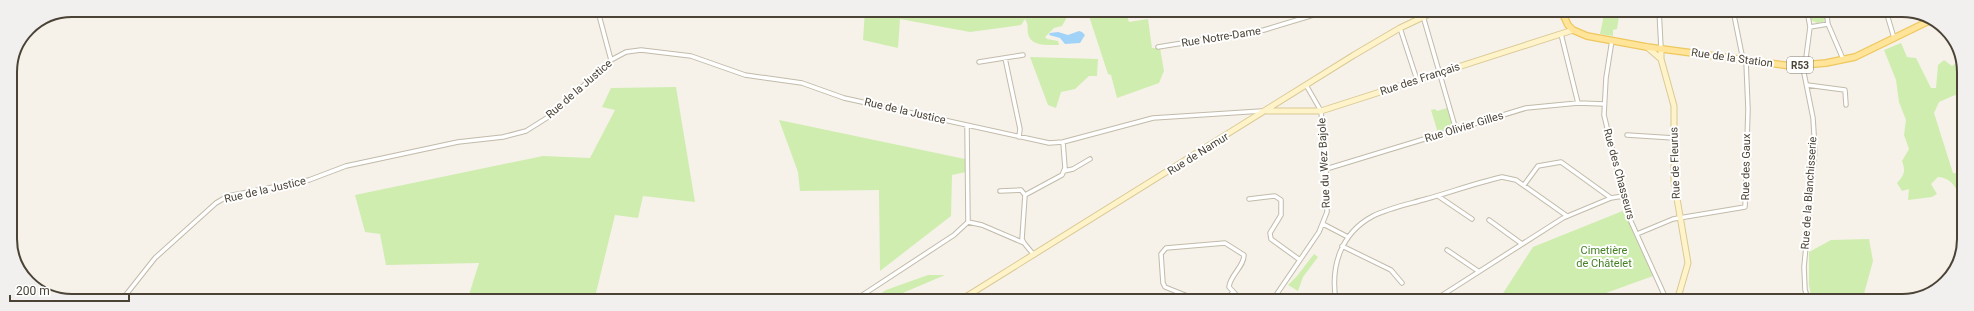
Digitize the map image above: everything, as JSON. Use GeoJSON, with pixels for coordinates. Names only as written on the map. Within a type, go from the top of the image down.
{"type":"FeatureCollection","features":[{"type":"Feature","properties":{"kind":"main road","name":"Rue de Namur"},"geometry":{"type":"LineString","coordinates":[[970,294],[1306,85],[1400,28],[1421,17]]}},
{"type":"Feature","properties":{"kind":"main road"},"geometry":{"type":"LineString","coordinates":[[1564,17],[1568,25],[1573,30]]}},
{"type":"Feature","properties":{"kind":"main road","name":"Rue de la Station"},"geometry":{"type":"LineString","coordinates":[[1573,30],[1587,36],[1647,47],[1661,47],[1791,66],[1855,57],[1926,23]]}},
{"type":"Feature","properties":{"kind":"main road","name":"Rue des Français"},"geometry":{"type":"LineString","coordinates":[[1266,111],[1321,110],[1573,30]]}},
{"type":"Feature","properties":{"kind":"main road"},"geometry":{"type":"LineString","coordinates":[[1647,47],[1661,59]]}},
{"type":"Feature","properties":{"kind":"main road","name":"Rue de Fleurus"},"geometry":{"type":"LineString","coordinates":[[1661,47],[1661,59],[1674,106],[1674,181],[1688,262],[1679,294]]}},
{"type":"Feature","properties":{"kind":"street"},"geometry":{"type":"LineString","coordinates":[[600,17],[611,60]]}},
{"type":"Feature","properties":{"kind":"street","name":"Rue Notre-Dame"},"geometry":{"type":"LineString","coordinates":[[1158,47],[1264,30],[1307,17]]}},
{"type":"Feature","properties":{"kind":"street"},"geometry":{"type":"LineString","coordinates":[[1428,17],[1439,73],[1456,130]]}},
{"type":"Feature","properties":{"kind":"street"},"geometry":{"type":"LineString","coordinates":[[1659,17],[1661,47]]}},
{"type":"Feature","properties":{"kind":"street"},"geometry":{"type":"LineString","coordinates":[[1735,17],[1744,60]]}},
{"type":"Feature","properties":{"kind":"street","name":"Rue de la Blanchisserie"},"geometry":{"type":"LineString","coordinates":[[1806,294],[1804,267],[1814,150],[1813,118],[1804,73],[1810,27],[1808,17]]}},
{"type":"Feature","properties":{"kind":"street"},"geometry":{"type":"LineString","coordinates":[[1827,17],[1828,24],[1843,59]]}},
{"type":"Feature","properties":{"kind":"street"},"geometry":{"type":"LineString","coordinates":[[1888,17],[1894,39]]}},
{"type":"Feature","properties":{"kind":"street"},"geometry":{"type":"LineString","coordinates":[[1810,27],[1828,24]]}},
{"type":"Feature","properties":{"kind":"street"},"geometry":{"type":"LineString","coordinates":[[1400,28],[1417,80]]}},
{"type":"Feature","properties":{"kind":"street"},"geometry":{"type":"LineString","coordinates":[[1561,34],[1578,102]]}},
{"type":"Feature","properties":{"kind":"street","name":"Rue des Chasseurs"},"geometry":{"type":"LineString","coordinates":[[1612,40],[1606,78],[1604,115],[1623,196],[1637,234],[1664,294]]}},
{"type":"Feature","properties":{"kind":"street","name":"Rue de la Justice"},"geometry":{"type":"LineString","coordinates":[[126,294],[155,258],[216,203],[228,196],[309,180],[346,166],[458,142],[503,137],[526,131],[553,114],[611,60],[626,52],[641,50],[691,56],[745,76],[784,79],[802,83],[844,98],[1049,143],[1063,142],[1153,118],[1266,111]]}},
{"type":"Feature","properties":{"kind":"street"},"geometry":{"type":"LineString","coordinates":[[979,62],[1023,55]]}},
{"type":"Feature","properties":{"kind":"street"},"geometry":{"type":"LineString","coordinates":[[1005,58],[1020,129],[1019,137]]}},
{"type":"Feature","properties":{"kind":"street","name":"Rue des Gaux"},"geometry":{"type":"LineString","coordinates":[[1680,218],[1746,207],[1748,109],[1744,60]]}},
{"type":"Feature","properties":{"kind":"street","name":"Rue du Wez Bajole"},"geometry":{"type":"LineString","coordinates":[[1277,294],[1323,224],[1327,206],[1326,169],[1321,110],[1316,104],[1306,85]]}},
{"type":"Feature","properties":{"kind":"street"},"geometry":{"type":"LineString","coordinates":[[1807,85],[1845,90],[1846,105]]}},
{"type":"Feature","properties":{"kind":"street","name":"Rue Olivier Gilles"},"geometry":{"type":"LineString","coordinates":[[1326,169],[1526,108],[1578,102],[1604,104]]}},
{"type":"Feature","properties":{"kind":"street"},"geometry":{"type":"LineString","coordinates":[[864,294],[954,235],[968,222],[967,126]]}},
{"type":"Feature","properties":{"kind":"street"},"geometry":{"type":"LineString","coordinates":[[1628,135],[1674,138]]}},
{"type":"Feature","properties":{"kind":"street"},"geometry":{"type":"LineString","coordinates":[[1025,195],[1062,175],[1065,168],[1063,142]]}},
{"type":"Feature","properties":{"kind":"street"},"geometry":{"type":"LineString","coordinates":[[1064,171],[1073,169],[1090,159]]}},
{"type":"Feature","properties":{"kind":"street"},"geometry":{"type":"LineString","coordinates":[[1524,185],[1538,166],[1561,162],[1611,198]]}},
{"type":"Feature","properties":{"kind":"street"},"geometry":{"type":"LineString","coordinates":[[1335,294],[1334,277],[1336,262],[1342,246],[1360,224],[1374,216],[1502,177],[1510,177],[1524,185],[1566,216]]}},
{"type":"Feature","properties":{"kind":"street"},"geometry":{"type":"LineString","coordinates":[[1000,191],[1021,190],[1025,195],[1022,239],[1034,255]]}},
{"type":"Feature","properties":{"kind":"street"},"geometry":{"type":"LineString","coordinates":[[1249,199],[1276,196],[1281,200],[1281,215],[1270,233],[1271,239],[1300,260]]}},
{"type":"Feature","properties":{"kind":"street"},"geometry":{"type":"LineString","coordinates":[[1438,196],[1472,219]]}},
{"type":"Feature","properties":{"kind":"street"},"geometry":{"type":"LineString","coordinates":[[1444,294],[1566,216],[1611,198],[1623,196]]}},
{"type":"Feature","properties":{"kind":"street"},"geometry":{"type":"LineString","coordinates":[[1637,234],[1680,218]]}},
{"type":"Feature","properties":{"kind":"street"},"geometry":{"type":"LineString","coordinates":[[1489,220],[1522,244]]}},
{"type":"Feature","properties":{"kind":"street"},"geometry":{"type":"LineString","coordinates":[[968,222],[982,225],[1024,243]]}},
{"type":"Feature","properties":{"kind":"street"},"geometry":{"type":"LineString","coordinates":[[1323,224],[1348,237]]}},
{"type":"Feature","properties":{"kind":"street"},"geometry":{"type":"LineString","coordinates":[[1182,294],[1165,287],[1163,283],[1161,254],[1166,248],[1225,242],[1244,255],[1244,260],[1229,282],[1229,287],[1233,292]]}},
{"type":"Feature","properties":{"kind":"street"},"geometry":{"type":"LineString","coordinates":[[1342,246],[1391,270],[1402,284]]}},
{"type":"Feature","properties":{"kind":"street"},"geometry":{"type":"LineString","coordinates":[[1447,250],[1478,271]]}},
{"type":"Feature","properties":{"kind":"green space"},"geometry":{"type":"Polygon","coordinates":[[[865,17],[1067,17],[1062,26],[1054,28],[1045,37],[1047,39],[1058,41],[1059,45],[1046,45],[1033,41],[1028,34],[1025,19],[1021,25],[970,32],[900,19],[898,48],[863,40],[865,17]]]}},
{"type":"Feature","properties":{"kind":"green space"},"geometry":{"type":"Polygon","coordinates":[[[1089,17],[1127,17],[1129,22],[1148,19],[1152,48],[1160,48],[1164,71],[1159,83],[1117,98],[1111,75],[1108,74],[1089,17]]]}},
{"type":"Feature","properties":{"kind":"green space"},"geometry":{"type":"Polygon","coordinates":[[[1604,17],[1619,17],[1617,29],[1613,30],[1613,36],[1600,34],[1604,17]]]}},
{"type":"Feature","properties":{"kind":"green space"},"geometry":{"type":"Polygon","coordinates":[[[1810,17],[1826,18],[1823,22],[1817,23],[1811,20],[1810,17]]]}},
{"type":"Feature","properties":{"kind":"green space"},"geometry":{"type":"Polygon","coordinates":[[[1901,43],[1907,57],[1916,58],[1931,88],[1936,88],[1938,65],[1944,60],[1952,66],[1956,63],[1957,96],[1955,95],[1939,102],[1934,113],[1953,173],[1957,173],[1957,190],[1955,186],[1948,180],[1938,177],[1931,184],[1937,194],[1932,197],[1908,200],[1909,189],[1902,191],[1897,183],[1904,173],[1902,161],[1909,149],[1904,135],[1906,120],[1899,102],[1896,80],[1884,50],[1901,43]]]}},
{"type":"Feature","properties":{"kind":"green space"},"geometry":{"type":"Polygon","coordinates":[[[1030,57],[1098,59],[1097,76],[1089,76],[1075,89],[1061,92],[1056,108],[1048,105],[1030,57]]]}},
{"type":"Feature","properties":{"kind":"green space"},"geometry":{"type":"Polygon","coordinates":[[[676,87],[695,202],[643,196],[638,218],[615,215],[596,294],[469,294],[479,263],[386,265],[380,234],[365,232],[355,195],[543,156],[590,158],[615,110],[602,107],[611,88],[676,87]]]}},
{"type":"Feature","properties":{"kind":"green space"},"geometry":{"type":"Polygon","coordinates":[[[1447,108],[1453,128],[1438,133],[1431,110],[1435,109],[1437,111],[1447,108]]]}},
{"type":"Feature","properties":{"kind":"green space"},"geometry":{"type":"Polygon","coordinates":[[[779,120],[965,159],[966,172],[952,175],[951,216],[880,271],[879,190],[800,191],[798,172],[779,120]]]}},
{"type":"Feature","properties":{"kind":"green space","name":"Cimetière de Châtelet"},"geometry":{"type":"Polygon","coordinates":[[[1625,210],[1653,276],[1603,294],[1503,294],[1533,247],[1625,210]]]}},
{"type":"Feature","properties":{"kind":"green space"},"geometry":{"type":"Polygon","coordinates":[[[1869,239],[1873,261],[1864,294],[1811,294],[1809,285],[1809,252],[1831,240],[1869,239]]]}},
{"type":"Feature","properties":{"kind":"green space"},"geometry":{"type":"Polygon","coordinates":[[[1314,254],[1318,257],[1303,277],[1298,291],[1288,285],[1297,276],[1314,254]]]}},
{"type":"Feature","properties":{"kind":"green space"},"geometry":{"type":"Polygon","coordinates":[[[928,275],[945,275],[900,294],[880,294],[886,290],[928,275]]]}},
{"type":"Feature","properties":{"kind":"water"},"geometry":{"type":"Polygon","coordinates":[[[1079,31],[1085,35],[1080,43],[1065,44],[1060,38],[1049,35],[1050,33],[1058,32],[1068,35],[1079,31]]]}}]}
